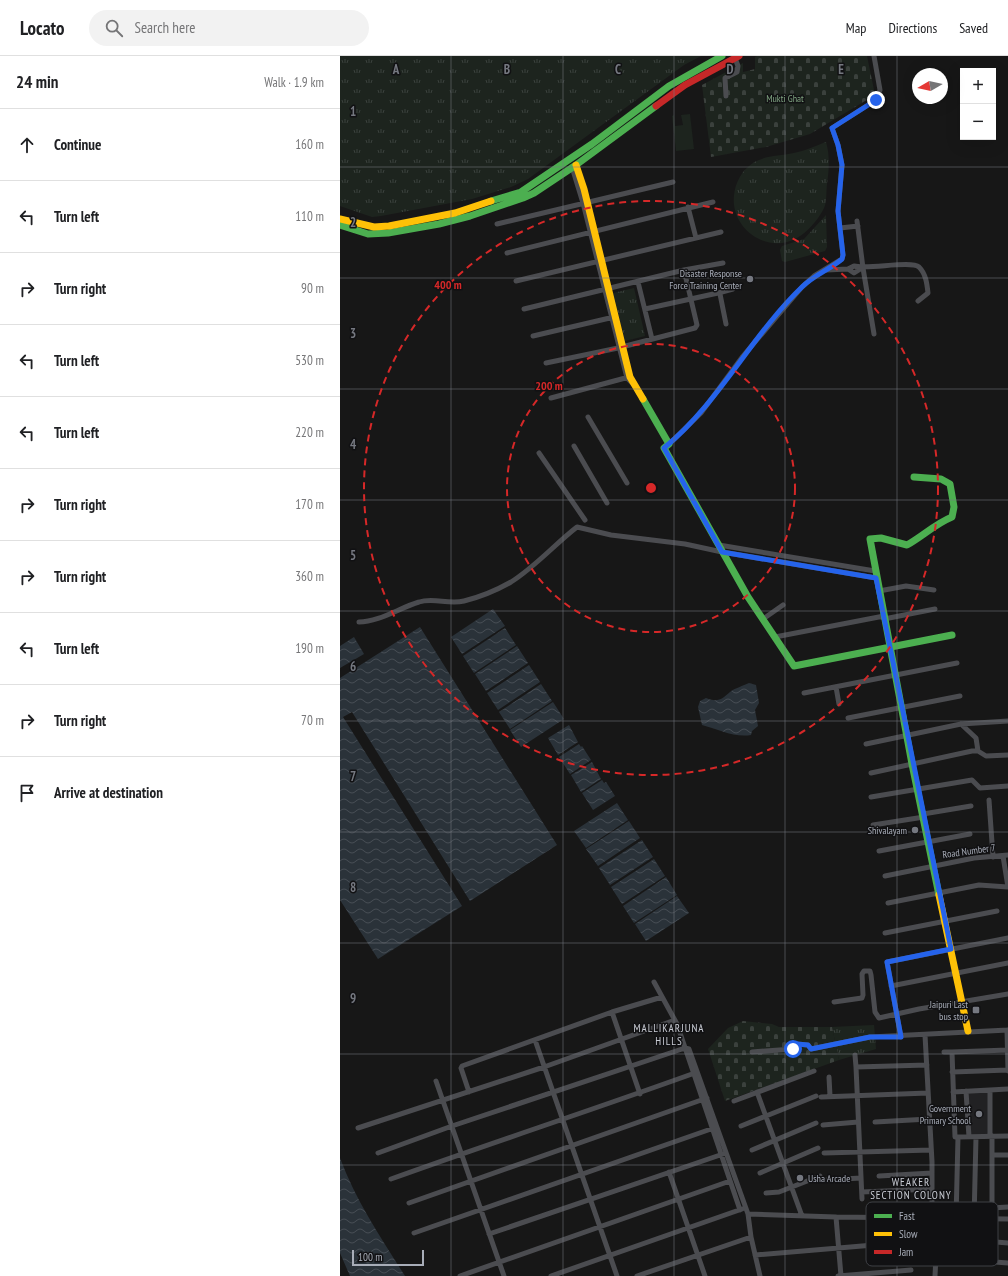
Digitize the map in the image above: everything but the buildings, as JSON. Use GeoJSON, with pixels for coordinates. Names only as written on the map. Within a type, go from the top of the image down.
{"type":"FeatureCollection","features":[{"type":"Feature","properties":{"kind":"street"},"geometry":{"type":"LineString","coordinates":[[340,226],[368,234],[388,234],[439,224],[521,192],[592,144],[669,86],[722,56]]}},
{"type":"Feature","properties":{"kind":"street"},"geometry":{"type":"LineString","coordinates":[[874,56],[880,90],[879,95],[876,100],[832,128],[838,145],[842,165],[838,211],[843,255],[842,259],[802,287],[743,356],[701,413],[664,448],[720,549],[794,666],[952,635]]}},
{"type":"Feature","properties":{"kind":"street"},"geometry":{"type":"LineString","coordinates":[[340,219],[374,227],[389,226],[483,208],[534,193],[574,166],[685,85],[737,57],[737,72],[724,78],[726,96]]}},
{"type":"Feature","properties":{"kind":"street"},"geometry":{"type":"LineString","coordinates":[[574,166],[585,203],[628,378],[668,444]]}},
{"type":"Feature","properties":{"kind":"street"},"geometry":{"type":"LineString","coordinates":[[497,224],[673,182]]}},
{"type":"Feature","properties":{"kind":"street"},"geometry":{"type":"LineString","coordinates":[[507,253],[713,202]]}},
{"type":"Feature","properties":{"kind":"street"},"geometry":{"type":"LineString","coordinates":[[688,207],[696,238]]}},
{"type":"Feature","properties":{"kind":"street"},"geometry":{"type":"LineString","coordinates":[[840,228],[857,223],[874,334]]}},
{"type":"Feature","properties":{"kind":"street"},"geometry":{"type":"LineString","coordinates":[[516,281],[721,232]]}},
{"type":"Feature","properties":{"kind":"street"},"geometry":{"type":"LineString","coordinates":[[524,309],[684,270],[723,263]]}},
{"type":"Feature","properties":{"kind":"street"},"geometry":{"type":"LineString","coordinates":[[824,271],[848,270],[854,273],[863,268],[911,264],[919,267],[927,280],[928,293],[918,301]]}},
{"type":"Feature","properties":{"kind":"street"},"geometry":{"type":"LineString","coordinates":[[546,363],[620,348],[695,328],[697,325],[684,270]]}},
{"type":"Feature","properties":{"kind":"street"},"geometry":{"type":"LineString","coordinates":[[638,282],[652,339]]}},
{"type":"Feature","properties":{"kind":"street"},"geometry":{"type":"LineString","coordinates":[[645,309],[733,289]]}},
{"type":"Feature","properties":{"kind":"street"},"geometry":{"type":"LineString","coordinates":[[718,293],[720,294],[726,324]]}},
{"type":"Feature","properties":{"kind":"street"},"geometry":{"type":"LineString","coordinates":[[533,336],[613,318]]}},
{"type":"Feature","properties":{"kind":"street"},"geometry":{"type":"LineString","coordinates":[[551,398],[628,378]]}},
{"type":"Feature","properties":{"kind":"street"},"geometry":{"type":"LineString","coordinates":[[588,417],[627,483]]}},
{"type":"Feature","properties":{"kind":"street"},"geometry":{"type":"LineString","coordinates":[[574,446],[607,503]]}},
{"type":"Feature","properties":{"kind":"street"},"geometry":{"type":"LineString","coordinates":[[539,453],[585,520]]}},
{"type":"Feature","properties":{"kind":"street"},"geometry":{"type":"LineString","coordinates":[[914,477],[941,479],[950,484],[954,514],[950,518],[938,523],[923,536],[907,545],[881,538],[870,539],[912,764],[968,1031]]}},
{"type":"Feature","properties":{"kind":"street"},"geometry":{"type":"LineString","coordinates":[[359,622],[375,620],[388,613],[426,600],[452,603],[475,597],[499,588],[512,581],[577,527],[611,535],[720,549],[876,575]]}},
{"type":"Feature","properties":{"kind":"street"},"geometry":{"type":"LineString","coordinates":[[879,591],[906,586],[934,590]]}},
{"type":"Feature","properties":{"kind":"street"},"geometry":{"type":"LineString","coordinates":[[763,619],[784,605]]}},
{"type":"Feature","properties":{"kind":"street"},"geometry":{"type":"LineString","coordinates":[[775,637],[935,608]]}},
{"type":"Feature","properties":{"kind":"street"},"geometry":{"type":"LineString","coordinates":[[804,693],[957,663]]}},
{"type":"Feature","properties":{"kind":"street"},"geometry":{"type":"LineString","coordinates":[[836,687],[839,704]]}},
{"type":"Feature","properties":{"kind":"street"},"geometry":{"type":"LineString","coordinates":[[848,718],[960,696]]}},
{"type":"Feature","properties":{"kind":"street"},"geometry":{"type":"LineString","coordinates":[[866,744],[961,724],[1008,720]]}},
{"type":"Feature","properties":{"kind":"street"},"geometry":{"type":"LineString","coordinates":[[961,724],[976,738],[978,751]]}},
{"type":"Feature","properties":{"kind":"street"},"geometry":{"type":"LineString","coordinates":[[871,773],[978,751],[986,756],[1008,755]]}},
{"type":"Feature","properties":{"kind":"street"},"geometry":{"type":"LineString","coordinates":[[871,797],[972,780],[980,788],[1008,786]]}},
{"type":"Feature","properties":{"kind":"street"},"geometry":{"type":"LineString","coordinates":[[989,800],[993,857]]}},
{"type":"Feature","properties":{"kind":"street"},"geometry":{"type":"LineString","coordinates":[[873,825],[971,806]]}},
{"type":"Feature","properties":{"kind":"street"},"geometry":{"type":"LineString","coordinates":[[879,851],[970,834]]}},
{"type":"Feature","properties":{"kind":"street"},"geometry":{"type":"LineString","coordinates":[[888,903],[979,885],[1008,887],[1006,855]]}},
{"type":"Feature","properties":{"kind":"street","name":"Road Number 7"},"geometry":{"type":"LineString","coordinates":[[885,876],[933,866],[1006,855]]}},
{"type":"Feature","properties":{"kind":"street"},"geometry":{"type":"LineString","coordinates":[[885,933],[997,911]]}},
{"type":"Feature","properties":{"kind":"street"},"geometry":{"type":"LineString","coordinates":[[901,1037],[887,962],[1008,938]]}},
{"type":"Feature","properties":{"kind":"street"},"geometry":{"type":"LineString","coordinates":[[891,986],[956,974],[1008,962]]}},
{"type":"Feature","properties":{"kind":"street"},"geometry":{"type":"LineString","coordinates":[[834,1002],[862,998],[862,974],[864,971],[870,972],[877,1016],[879,1018],[1008,994]]}},
{"type":"Feature","properties":{"kind":"street"},"geometry":{"type":"LineString","coordinates":[[654,982],[675,1020],[711,1128],[723,1154],[742,1209]]}},
{"type":"Feature","properties":{"kind":"street"},"geometry":{"type":"LineString","coordinates":[[469,1092],[461,1068],[462,1066],[612,1012],[662,997]]}},
{"type":"Feature","properties":{"kind":"street"},"geometry":{"type":"LineString","coordinates":[[612,1012],[640,1094]]}},
{"type":"Feature","properties":{"kind":"street"},"geometry":{"type":"LineString","coordinates":[[358,1128],[544,1067],[675,1020]]}},
{"type":"Feature","properties":{"kind":"street"},"geometry":{"type":"LineString","coordinates":[[752,1052],[793,1049],[800,1043],[808,1045],[811,1049],[870,1037],[901,1037],[968,1031],[1008,1030],[1008,1070],[952,1072]]}},
{"type":"Feature","properties":{"kind":"street"},"geometry":{"type":"LineString","coordinates":[[925,1035],[930,1119],[932,1202]]}},
{"type":"Feature","properties":{"kind":"street"},"geometry":{"type":"LineString","coordinates":[[535,1040],[616,1276]]}},
{"type":"Feature","properties":{"kind":"street"},"geometry":{"type":"LineString","coordinates":[[378,1153],[452,1126],[685,1048]]}},
{"type":"Feature","properties":{"kind":"street"},"geometry":{"type":"LineString","coordinates":[[685,1048],[689,1049],[707,1098],[730,1181],[742,1209],[748,1214],[866,1218]]}},
{"type":"Feature","properties":{"kind":"street"},"geometry":{"type":"LineString","coordinates":[[944,1052],[1008,1050]]}},
{"type":"Feature","properties":{"kind":"street"},"geometry":{"type":"LineString","coordinates":[[952,1052],[955,1137],[1008,1136]]}},
{"type":"Feature","properties":{"kind":"street"},"geometry":{"type":"LineString","coordinates":[[855,1055],[862,1199]]}},
{"type":"Feature","properties":{"kind":"street"},"geometry":{"type":"LineString","coordinates":[[856,1067],[927,1065]]}},
{"type":"Feature","properties":{"kind":"street"},"geometry":{"type":"LineString","coordinates":[[734,1101],[814,1071]]}},
{"type":"Feature","properties":{"kind":"street"},"geometry":{"type":"LineString","coordinates":[[391,1179],[562,1119],[640,1094],[692,1074]]}},
{"type":"Feature","properties":{"kind":"street"},"geometry":{"type":"LineString","coordinates":[[829,1077],[830,1096]]}},
{"type":"Feature","properties":{"kind":"street"},"geometry":{"type":"LineString","coordinates":[[436,1081],[504,1276]]}},
{"type":"Feature","properties":{"kind":"street"},"geometry":{"type":"LineString","coordinates":[[953,1092],[1008,1090]]}},
{"type":"Feature","properties":{"kind":"street"},"geometry":{"type":"LineString","coordinates":[[966,1091],[969,1137]]}},
{"type":"Feature","properties":{"kind":"street"},"geometry":{"type":"LineString","coordinates":[[990,1091],[992,1202]]}},
{"type":"Feature","properties":{"kind":"street"},"geometry":{"type":"LineString","coordinates":[[757,1092],[802,1216]]}},
{"type":"Feature","properties":{"kind":"street"},"geometry":{"type":"LineString","coordinates":[[741,1126],[818,1096],[928,1093]]}},
{"type":"Feature","properties":{"kind":"street"},"geometry":{"type":"LineString","coordinates":[[409,1203],[707,1098]]}},
{"type":"Feature","properties":{"kind":"street"},"geometry":{"type":"LineString","coordinates":[[875,1122],[930,1119]]}},
{"type":"Feature","properties":{"kind":"street"},"geometry":{"type":"LineString","coordinates":[[823,1125],[858,1122]]}},
{"type":"Feature","properties":{"kind":"street"},"geometry":{"type":"LineString","coordinates":[[752,1150],[816,1123]]}},
{"type":"Feature","properties":{"kind":"street"},"geometry":{"type":"LineString","coordinates":[[414,1233],[711,1128]]}},
{"type":"Feature","properties":{"kind":"street"},"geometry":{"type":"LineString","coordinates":[[974,1202],[976,1136]]}},
{"type":"Feature","properties":{"kind":"street"},"geometry":{"type":"LineString","coordinates":[[956,1202],[958,1137]]}},
{"type":"Feature","properties":{"kind":"street"},"geometry":{"type":"LineString","coordinates":[[760,1173],[818,1148]]}},
{"type":"Feature","properties":{"kind":"street"},"geometry":{"type":"LineString","coordinates":[[824,1153],[931,1150]]}},
{"type":"Feature","properties":{"kind":"street"},"geometry":{"type":"LineString","coordinates":[[489,1234],[723,1154]]}},
{"type":"Feature","properties":{"kind":"street"},"geometry":{"type":"LineString","coordinates":[[992,1155],[1008,1155]]}},
{"type":"Feature","properties":{"kind":"street"},"geometry":{"type":"LineString","coordinates":[[669,1172],[705,1276]]}},
{"type":"Feature","properties":{"kind":"street"},"geometry":{"type":"LineString","coordinates":[[879,1176],[932,1173]]}},
{"type":"Feature","properties":{"kind":"street"},"geometry":{"type":"LineString","coordinates":[[766,1193],[792,1188],[820,1176]]}},
{"type":"Feature","properties":{"kind":"street"},"geometry":{"type":"LineString","coordinates":[[825,1180],[861,1178]]}},
{"type":"Feature","properties":{"kind":"street"},"geometry":{"type":"LineString","coordinates":[[460,1276],[730,1181]]}},
{"type":"Feature","properties":{"kind":"street"},"geometry":{"type":"LineString","coordinates":[[862,1192],[932,1189]]}},
{"type":"Feature","properties":{"kind":"street"},"geometry":{"type":"LineString","coordinates":[[998,1208],[1008,1207]]}},
{"type":"Feature","properties":{"kind":"street"},"geometry":{"type":"LineString","coordinates":[[551,1276],[742,1209]]}},
{"type":"Feature","properties":{"kind":"street"},"geometry":{"type":"LineString","coordinates":[[748,1214],[751,1237],[760,1276]]}},
{"type":"Feature","properties":{"kind":"street"},"geometry":{"type":"LineString","coordinates":[[836,1218],[840,1276],[911,1270]]}},
{"type":"Feature","properties":{"kind":"street"},"geometry":{"type":"LineString","coordinates":[[998,1219],[1008,1219]]}},
{"type":"Feature","properties":{"kind":"street"},"geometry":{"type":"LineString","coordinates":[[637,1276],[751,1237]]}},
{"type":"Feature","properties":{"kind":"street"},"geometry":{"type":"LineString","coordinates":[[998,1242],[1008,1243]]}},
{"type":"Feature","properties":{"kind":"street"},"geometry":{"type":"LineString","coordinates":[[755,1255],[866,1244]]}},
{"type":"Feature","properties":{"kind":"street"},"geometry":{"type":"LineString","coordinates":[[998,1262],[1008,1263]]}},
{"type":"Feature","properties":{"kind":"street"},"geometry":{"type":"LineString","coordinates":[[935,1276],[936,1266]]}},
{"type":"Feature","properties":{"kind":"shaded area","name":"Government Primary School"},"geometry":{"type":"Polygon","coordinates":[[[968,1093],[988,1093],[988,1134],[971,1135],[968,1093]]]}},
{"type":"Feature","properties":{"kind":"green space"},"geometry":{"type":"Polygon","coordinates":[[[340,56],[701,56],[684,65],[528,179],[511,187],[472,199],[372,217],[340,206],[340,56]]]}},
{"type":"Feature","properties":{"kind":"green space","name":"Mukti Ghat"},"geometry":{"type":"Polygon","coordinates":[[[867,56],[875,95],[810,134],[766,147],[711,157],[702,85],[743,63],[743,72],[755,69],[755,57],[867,56]]]}},
{"type":"Feature","properties":{"kind":"green space"},"geometry":{"type":"Polygon","coordinates":[[[690,114],[694,149],[676,151],[672,116],[674,115],[675,126],[683,125],[681,115],[690,114]]]}},
{"type":"Feature","properties":{"kind":"green space"},"geometry":{"type":"Polygon","coordinates":[[[826,142],[829,163],[826,203],[821,213],[809,229],[793,240],[777,243],[766,242],[749,232],[742,225],[734,206],[736,186],[746,169],[753,163],[763,158],[806,150],[826,142]]]}},
{"type":"Feature","properties":{"kind":"green space"},"geometry":{"type":"Polygon","coordinates":[[[826,215],[827,247],[825,251],[785,262],[782,261],[780,250],[782,246],[804,239],[826,215]]]}},
{"type":"Feature","properties":{"kind":"green space"},"geometry":{"type":"Polygon","coordinates":[[[634,288],[645,336],[625,341],[613,293],[634,288]]]}},
{"type":"Feature","properties":{"kind":"green space"},"geometry":{"type":"Polygon","coordinates":[[[743,1021],[772,1024],[779,1027],[832,1027],[839,1060],[725,1101],[708,1049],[728,1028],[743,1021]]]}},
{"type":"Feature","properties":{"kind":"green space"},"geometry":{"type":"Polygon","coordinates":[[[874,1025],[876,1049],[839,1060],[832,1027],[874,1025]]]}},
{"type":"Feature","properties":{"kind":"water"},"geometry":{"type":"Polygon","coordinates":[[[493,609],[505,626],[462,654],[451,637],[493,609]]]}},
{"type":"Feature","properties":{"kind":"water"},"geometry":{"type":"Polygon","coordinates":[[[420,627],[557,845],[470,901],[352,712],[343,717],[462,906],[378,959],[340,900],[340,678],[420,627]]]}},
{"type":"Feature","properties":{"kind":"water"},"geometry":{"type":"Polygon","coordinates":[[[505,628],[516,645],[474,673],[463,656],[505,628]]]}},
{"type":"Feature","properties":{"kind":"water"},"geometry":{"type":"Polygon","coordinates":[[[354,637],[364,654],[340,668],[340,646],[354,637]]]}},
{"type":"Feature","properties":{"kind":"water"},"geometry":{"type":"Polygon","coordinates":[[[517,646],[528,663],[486,691],[475,674],[517,646]]]}},
{"type":"Feature","properties":{"kind":"water"},"geometry":{"type":"Polygon","coordinates":[[[529,665],[540,682],[498,710],[487,693],[529,665]]]}},
{"type":"Feature","properties":{"kind":"water"},"geometry":{"type":"Polygon","coordinates":[[[749,683],[756,685],[759,703],[755,710],[758,726],[752,731],[751,735],[745,736],[726,733],[702,725],[698,707],[700,701],[706,698],[720,700],[734,689],[749,683]]]}},
{"type":"Feature","properties":{"kind":"water"},"geometry":{"type":"Polygon","coordinates":[[[541,684],[552,701],[510,729],[499,712],[541,684]]]}},
{"type":"Feature","properties":{"kind":"water"},"geometry":{"type":"Polygon","coordinates":[[[553,702],[564,719],[521,747],[510,730],[553,702]]]}},
{"type":"Feature","properties":{"kind":"water"},"geometry":{"type":"Polygon","coordinates":[[[569,725],[578,742],[558,755],[548,738],[569,725]]]}},
{"type":"Feature","properties":{"kind":"water"},"geometry":{"type":"Polygon","coordinates":[[[579,744],[591,760],[570,774],[559,757],[579,744]]]}},
{"type":"Feature","properties":{"kind":"water"},"geometry":{"type":"Polygon","coordinates":[[[592,762],[601,779],[581,792],[571,775],[592,762]]]}},
{"type":"Feature","properties":{"kind":"water"},"geometry":{"type":"Polygon","coordinates":[[[602,780],[604,783],[606,782],[615,796],[593,810],[582,793],[602,780]]]}},
{"type":"Feature","properties":{"kind":"water"},"geometry":{"type":"Polygon","coordinates":[[[617,803],[628,820],[586,848],[574,831],[617,803]]]}},
{"type":"Feature","properties":{"kind":"water"},"geometry":{"type":"Polygon","coordinates":[[[629,821],[640,838],[598,866],[586,849],[629,821]]]}},
{"type":"Feature","properties":{"kind":"water"},"geometry":{"type":"Polygon","coordinates":[[[642,840],[653,857],[610,885],[599,868],[642,840]]]}},
{"type":"Feature","properties":{"kind":"water"},"geometry":{"type":"Polygon","coordinates":[[[654,859],[665,876],[622,904],[611,887],[654,859]]]}},
{"type":"Feature","properties":{"kind":"water"},"geometry":{"type":"Polygon","coordinates":[[[666,877],[677,895],[634,923],[623,906],[666,877]]]}},
{"type":"Feature","properties":{"kind":"water"},"geometry":{"type":"Polygon","coordinates":[[[677,896],[689,913],[646,941],[635,924],[677,896]]]}},
{"type":"Feature","properties":{"kind":"water"},"geometry":{"type":"Polygon","coordinates":[[[340,1158],[361,1204],[405,1276],[350,1276],[340,1253],[340,1158]]]}},
{"type":"Feature","properties":{"kind":"traffic: fast"},"geometry":{"type":"LineString","coordinates":[[491,201],[521,192],[592,144],[669,86],[722,56]]}},
{"type":"Feature","properties":{"kind":"traffic: fast"},"geometry":{"type":"LineString","coordinates":[[340,225],[368,234],[388,233],[439,224],[470,216],[523,198],[534,193],[576,165],[656,106]]}},
{"type":"Feature","properties":{"kind":"traffic: fast"},"geometry":{"type":"LineString","coordinates":[[643,399],[669,444],[664,448],[748,597],[794,666],[952,635]]}},
{"type":"Feature","properties":{"kind":"traffic: fast"},"geometry":{"type":"LineString","coordinates":[[914,477],[941,479],[950,484],[954,507],[952,517],[940,523],[907,545],[881,538],[870,539],[912,764],[939,895]]}},
{"type":"Feature","properties":{"kind":"traffic: slow"},"geometry":{"type":"LineString","coordinates":[[576,165],[584,189],[630,377],[643,399]]}},
{"type":"Feature","properties":{"kind":"traffic: slow"},"geometry":{"type":"LineString","coordinates":[[340,219],[374,227],[389,226],[455,213],[491,201]]}},
{"type":"Feature","properties":{"kind":"traffic: slow"},"geometry":{"type":"LineString","coordinates":[[939,895],[968,1031]]}},
{"type":"Feature","properties":{"kind":"traffic: jam"},"geometry":{"type":"LineString","coordinates":[[656,106],[685,85],[739,56]]}},
{"type":"Feature","properties":{"kind":"place","name":"Disaster Response Force Training Center"},"geometry":{"type":"Point","coordinates":[750,279]}},
{"type":"Feature","properties":{"kind":"place","name":"Shivalayam"},"geometry":{"type":"Point","coordinates":[915,830]}},
{"type":"Feature","properties":{"kind":"place","name":"Jaipuri Last bus stop"},"geometry":{"type":"Point","coordinates":[976,1010]}},
{"type":"Feature","properties":{"kind":"place","name":"Government Primary School"},"geometry":{"type":"Point","coordinates":[979,1114]}},
{"type":"Feature","properties":{"kind":"place","name":"Usha Arcade"},"geometry":{"type":"Point","coordinates":[800,1178]}},
{"type":"Feature","properties":{"kind":"district","name":"MALLIKARJUNA HILLS"},"geometry":{"type":"Point","coordinates":[669,1034]}},
{"type":"Feature","properties":{"kind":"district","name":"WEAKER SECTION COLONY"},"geometry":{"type":"Point","coordinates":[911,1188]}},
{"type":"Feature","properties":{"kind":"route"},"geometry":{"type":"LineString","coordinates":[[793,1049],[800,1043],[808,1045],[811,1049],[870,1037],[901,1037],[887,962],[951,949],[912,764],[876,578],[722,552],[664,448],[701,413],[743,356],[802,287],[814,276],[842,259],[843,255],[838,211],[838,196],[842,165],[841,155],[832,128],[876,100]]}}]}
